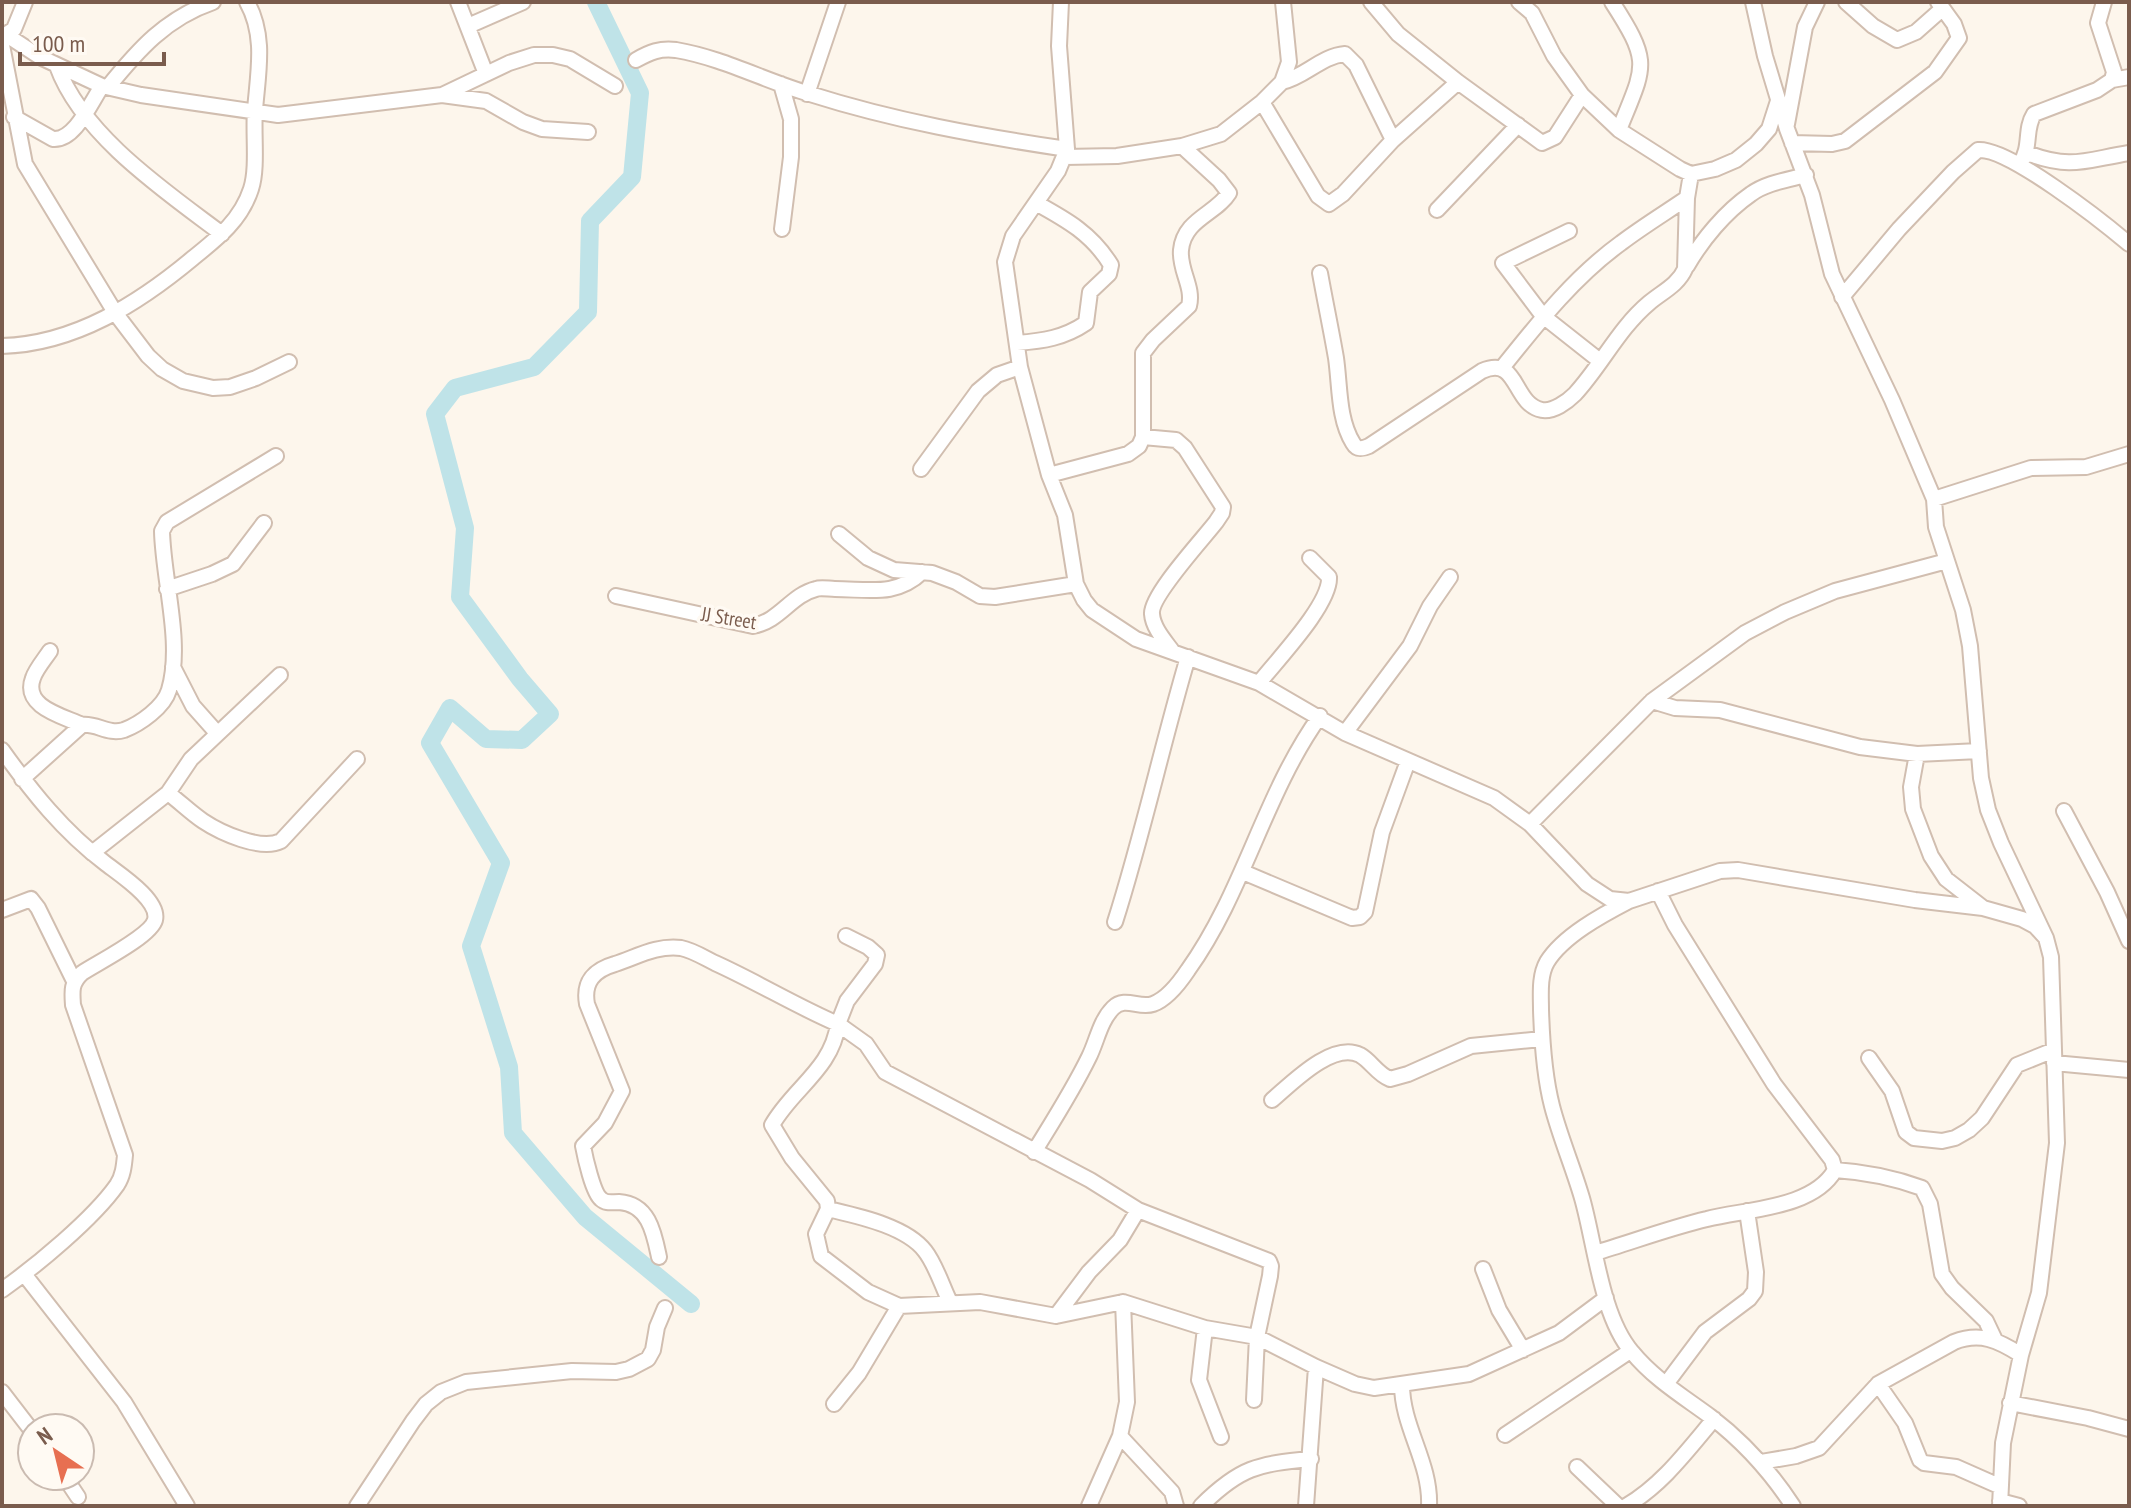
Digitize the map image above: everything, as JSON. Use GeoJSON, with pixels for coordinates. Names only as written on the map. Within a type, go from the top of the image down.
{"type":"FeatureCollection","features":[{"type":"Feature","properties":{"kind":"street"},"geometry":{"type":"LineString","coordinates":[[4,39],[14,29],[25,2]]}},
{"type":"Feature","properties":{"kind":"street"},"geometry":{"type":"LineString","coordinates":[[14,117],[53,139],[66,137],[105,86],[163,27],[213,2]]}},
{"type":"Feature","properties":{"kind":"street"},"geometry":{"type":"LineString","coordinates":[[2,346],[57,337],[116,314],[170,278],[238,218],[252,187],[261,48],[247,2]]}},
{"type":"Feature","properties":{"kind":"street"},"geometry":{"type":"LineString","coordinates":[[458,2],[486,74]]}},
{"type":"Feature","properties":{"kind":"street"},"geometry":{"type":"LineString","coordinates":[[468,26],[523,2]]}},
{"type":"Feature","properties":{"kind":"street"},"geometry":{"type":"LineString","coordinates":[[807,94],[838,2]]}},
{"type":"Feature","properties":{"kind":"street"},"geometry":{"type":"LineString","coordinates":[[1061,2],[1059,46],[1066,153],[1013,236],[1005,262],[1020,367],[1049,475],[1065,515],[1076,584],[1092,610],[1136,639],[1259,683],[1345,733],[1494,798],[1530,824],[1598,892],[1610,899],[1629,901]]}},
{"type":"Feature","properties":{"kind":"street"},"geometry":{"type":"LineString","coordinates":[[1282,82],[1289,62],[1283,2]]}},
{"type":"Feature","properties":{"kind":"street"},"geometry":{"type":"LineString","coordinates":[[1371,2],[1398,34],[1534,140],[1542,143],[1550,141],[1582,95]]}},
{"type":"Feature","properties":{"kind":"street"},"geometry":{"type":"LineString","coordinates":[[1519,2],[1532,13],[1554,56],[1582,95],[1619,130],[1691,174],[1736,160],[1756,144],[1769,129],[1778,101]]}},
{"type":"Feature","properties":{"kind":"street"},"geometry":{"type":"LineString","coordinates":[[1612,2],[1631,32],[1642,61],[1640,77],[1619,130]]}},
{"type":"Feature","properties":{"kind":"street"},"geometry":{"type":"LineString","coordinates":[[1753,2],[1778,101],[1806,175],[1826,255],[1934,499],[1936,527],[1963,610],[1970,646],[1979,751],[1988,810],[2046,938],[2052,967],[2057,1143],[2039,1293],[2010,1403],[2003,1443],[2000,1498]]}},
{"type":"Feature","properties":{"kind":"street"},"geometry":{"type":"LineString","coordinates":[[1790,136],[1805,27],[1817,2]]}},
{"type":"Feature","properties":{"kind":"street"},"geometry":{"type":"LineString","coordinates":[[1790,136],[1832,144],[1845,141],[1935,72],[1959,38],[1954,24],[1940,6],[1916,32],[1897,40],[1873,26],[1846,2]]}},
{"type":"Feature","properties":{"kind":"street"},"geometry":{"type":"LineString","coordinates":[[2104,2],[2098,23],[2114,72],[2112,80]]}},
{"type":"Feature","properties":{"kind":"street"},"geometry":{"type":"LineString","coordinates":[[4,39],[105,86],[255,113],[278,115],[442,95],[486,101],[542,129],[588,132]]}},
{"type":"Feature","properties":{"kind":"street"},"geometry":{"type":"LineString","coordinates":[[4,39],[14,117],[25,164],[136,343],[172,375],[196,385],[230,387],[289,362]]}},
{"type":"Feature","properties":{"kind":"street"},"geometry":{"type":"LineString","coordinates":[[636,60],[655,50],[674,50],[720,61],[807,94],[888,117],[1066,153],[1117,156],[1182,146],[1221,134],[1282,82],[1327,59],[1345,54],[1356,65],[1393,140]]}},
{"type":"Feature","properties":{"kind":"street"},"geometry":{"type":"LineString","coordinates":[[442,95],[534,55],[570,59],[615,86]]}},
{"type":"Feature","properties":{"kind":"street"},"geometry":{"type":"LineString","coordinates":[[57,66],[69,94],[84,114],[142,173],[222,234]]}},
{"type":"Feature","properties":{"kind":"street"},"geometry":{"type":"LineString","coordinates":[[2024,159],[2029,124],[2034,114],[2097,90],[2112,80],[2129,77]]}},
{"type":"Feature","properties":{"kind":"street"},"geometry":{"type":"LineString","coordinates":[[1262,102],[1318,196],[1329,204],[1343,194],[1393,140],[1458,82]]}},
{"type":"Feature","properties":{"kind":"street"},"geometry":{"type":"LineString","coordinates":[[781,84],[791,119],[791,157],[782,229]]}},
{"type":"Feature","properties":{"kind":"street"},"geometry":{"type":"LineString","coordinates":[[1437,210],[1518,125]]}},
{"type":"Feature","properties":{"kind":"street"},"geometry":{"type":"LineString","coordinates":[[1049,475],[1128,454],[1139,446],[1143,437],[1143,353],[1189,306],[1181,249],[1186,235],[1203,214],[1223,201],[1229,193],[1182,146]]}},
{"type":"Feature","properties":{"kind":"street"},"geometry":{"type":"LineString","coordinates":[[1842,297],[1899,229],[1978,150],[2074,164],[2129,153]]}},
{"type":"Feature","properties":{"kind":"street"},"geometry":{"type":"LineString","coordinates":[[2024,159],[2129,244]]}},
{"type":"Feature","properties":{"kind":"street"},"geometry":{"type":"LineString","coordinates":[[1685,269],[1687,198],[1691,174]]}},
{"type":"Feature","properties":{"kind":"street"},"geometry":{"type":"LineString","coordinates":[[1320,273],[1341,410],[1352,442],[1362,449],[1494,366],[1502,368],[1536,407],[1545,411],[1558,407],[1573,396],[1648,303],[1669,288],[1698,247],[1751,194],[1769,185],[1806,175]]}},
{"type":"Feature","properties":{"kind":"street"},"geometry":{"type":"LineString","coordinates":[[1502,368],[1543,316],[1577,281],[1619,244],[1687,198]]}},
{"type":"Feature","properties":{"kind":"street"},"geometry":{"type":"LineString","coordinates":[[1017,343],[1058,337],[1086,323],[1090,292],[1109,274],[1111,265],[1099,245],[1078,227],[1036,203]]}},
{"type":"Feature","properties":{"kind":"street"},"geometry":{"type":"LineString","coordinates":[[1569,231],[1503,263],[1543,316],[1600,361]]}},
{"type":"Feature","properties":{"kind":"street"},"geometry":{"type":"LineString","coordinates":[[921,469],[978,391],[997,375],[1020,367]]}},
{"type":"Feature","properties":{"kind":"street"},"geometry":{"type":"LineString","coordinates":[[1143,437],[1176,440],[1185,448],[1223,507],[1216,522],[1152,604],[1156,628],[1173,653]]}},
{"type":"Feature","properties":{"kind":"street"},"geometry":{"type":"LineString","coordinates":[[1934,499],[2031,468],[2086,467],[2129,454]]}},
{"type":"Feature","properties":{"kind":"street"},"geometry":{"type":"LineString","coordinates":[[22,779],[82,725],[88,724],[108,732],[124,730],[160,706],[169,693],[173,667],[162,531],[167,522],[276,456]]}},
{"type":"Feature","properties":{"kind":"street"},"geometry":{"type":"LineString","coordinates":[[167,589],[233,564],[264,523]]}},
{"type":"Feature","properties":{"kind":"street"},"geometry":{"type":"LineString","coordinates":[[839,534],[868,558],[894,570],[922,572],[956,582],[980,596],[995,597],[1076,584]]}},
{"type":"Feature","properties":{"kind":"street"},"geometry":{"type":"LineString","coordinates":[[1259,683],[1317,609],[1330,587],[1329,577],[1310,558]]}},
{"type":"Feature","properties":{"kind":"street"},"geometry":{"type":"LineString","coordinates":[[1530,824],[1652,701],[1745,633],[1835,591],[1947,561]]}},
{"type":"Feature","properties":{"kind":"street","name":"JJ Street"},"geometry":{"type":"LineString","coordinates":[[616,596],[753,626],[766,624],[817,588],[896,590],[912,582],[922,572]]}},
{"type":"Feature","properties":{"kind":"street"},"geometry":{"type":"LineString","coordinates":[[1345,733],[1410,646],[1430,606],[1450,577]]}},
{"type":"Feature","properties":{"kind":"street"},"geometry":{"type":"LineString","coordinates":[[50,651],[33,677],[31,688],[34,699],[50,711],[82,725]]}},
{"type":"Feature","properties":{"kind":"street"},"geometry":{"type":"LineString","coordinates":[[1115,922],[1139,847],[1163,741],[1188,657]]}},
{"type":"Feature","properties":{"kind":"street"},"geometry":{"type":"LineString","coordinates":[[173,667],[193,706],[217,733]]}},
{"type":"Feature","properties":{"kind":"street"},"geometry":{"type":"LineString","coordinates":[[92,853],[168,793],[191,759],[280,675]]}},
{"type":"Feature","properties":{"kind":"street"},"geometry":{"type":"LineString","coordinates":[[1652,701],[1675,708],[1720,710],[1860,747],[1917,754],[1979,751]]}},
{"type":"Feature","properties":{"kind":"street"},"geometry":{"type":"LineString","coordinates":[[1034,1152],[1078,1079],[1111,1009],[1126,1002],[1157,1003],[1188,971],[1243,872],[1299,746],[1320,716]]}},
{"type":"Feature","properties":{"kind":"street"},"geometry":{"type":"LineString","coordinates":[[2,750],[51,814],[92,853],[142,893],[156,912],[149,930],[74,981]]}},
{"type":"Feature","properties":{"kind":"street"},"geometry":{"type":"LineString","coordinates":[[1917,754],[1911,787],[1913,809],[1931,856],[1946,879],[1983,908]]}},
{"type":"Feature","properties":{"kind":"street"},"geometry":{"type":"LineString","coordinates":[[168,793],[205,823],[273,845],[281,841],[357,759]]}},
{"type":"Feature","properties":{"kind":"street"},"geometry":{"type":"LineString","coordinates":[[1243,872],[1352,918],[1360,917],[1365,912],[1382,832],[1408,761]]}},
{"type":"Feature","properties":{"kind":"street"},"geometry":{"type":"LineString","coordinates":[[2064,811],[2129,941]]}},
{"type":"Feature","properties":{"kind":"street"},"geometry":{"type":"LineString","coordinates":[[1793,1506],[1761,1462],[1714,1419],[1666,1384],[1630,1351],[1606,1298],[1582,1197],[1552,1106],[1542,1039],[1541,990],[1548,961],[1600,915],[1629,901],[1720,871],[1738,870],[1915,900],[1983,908],[2022,919],[2035,926],[2046,938]]}},
{"type":"Feature","properties":{"kind":"street"},"geometry":{"type":"LineString","coordinates":[[1658,891],[1675,925],[1774,1084],[1832,1160],[1835,1170]]}},
{"type":"Feature","properties":{"kind":"street"},"geometry":{"type":"LineString","coordinates":[[2,910],[31,899],[38,908],[74,981],[73,1005],[125,1155],[117,1185],[97,1207],[24,1274],[4,1283]]}},
{"type":"Feature","properties":{"kind":"street"},"geometry":{"type":"LineString","coordinates":[[846,936],[875,951],[877,960],[847,1001],[832,1051],[772,1125],[792,1158],[827,1201],[828,1209],[816,1234],[821,1256],[868,1292],[899,1306],[980,1302],[1056,1316],[1123,1302],[1205,1328],[1257,1337],[1316,1367],[1355,1384],[1374,1388],[1469,1374],[1559,1333],[1606,1298]]}},
{"type":"Feature","properties":{"kind":"street"},"geometry":{"type":"LineString","coordinates":[[659,1257],[654,1230],[644,1214],[631,1204],[606,1203],[600,1199],[593,1185],[583,1146],[605,1123],[622,1091],[585,994],[594,974],[654,949],[682,948],[754,980],[838,1024],[866,1044],[885,1072],[1090,1180],[1138,1210],[1269,1261],[1270,1276],[1257,1337],[1254,1400]]}},
{"type":"Feature","properties":{"kind":"street"},"geometry":{"type":"LineString","coordinates":[[1272,1100],[1305,1071],[1339,1054],[1360,1055],[1390,1079],[1471,1046],[1542,1039]]}},
{"type":"Feature","properties":{"kind":"street"},"geometry":{"type":"LineString","coordinates":[[1869,1058],[1892,1091],[1906,1132],[1914,1138],[1942,1141],[1955,1138],[1982,1118],[2017,1065],[2054,1056],[2129,1070]]}},
{"type":"Feature","properties":{"kind":"street"},"geometry":{"type":"LineString","coordinates":[[1595,1253],[1704,1219],[1767,1209],[1820,1186],[1835,1170]]}},
{"type":"Feature","properties":{"kind":"street"},"geometry":{"type":"LineString","coordinates":[[1835,1170],[1878,1174],[1922,1188],[1930,1204],[1942,1274],[1986,1321],[1995,1340]]}},
{"type":"Feature","properties":{"kind":"street"},"geometry":{"type":"LineString","coordinates":[[828,1209],[872,1219],[911,1238],[925,1251],[950,1302]]}},
{"type":"Feature","properties":{"kind":"street"},"geometry":{"type":"LineString","coordinates":[[1056,1316],[1089,1272],[1120,1240],[1138,1210]]}},
{"type":"Feature","properties":{"kind":"street"},"geometry":{"type":"LineString","coordinates":[[1666,1384],[1705,1332],[1755,1291],[1756,1272],[1747,1211]]}},
{"type":"Feature","properties":{"kind":"street"},"geometry":{"type":"LineString","coordinates":[[1483,1269],[1499,1310],[1523,1350]]}},
{"type":"Feature","properties":{"kind":"street"},"geometry":{"type":"LineString","coordinates":[[24,1274],[124,1402],[187,1506]]}},
{"type":"Feature","properties":{"kind":"street"},"geometry":{"type":"LineString","coordinates":[[1089,1506],[1120,1436],[1127,1402],[1123,1302]]}},
{"type":"Feature","properties":{"kind":"street"},"geometry":{"type":"LineString","coordinates":[[834,1404],[859,1373],[899,1306]]}},
{"type":"Feature","properties":{"kind":"street"},"geometry":{"type":"LineString","coordinates":[[357,1506],[413,1421],[426,1404],[441,1392],[466,1382],[572,1371],[616,1372],[629,1369],[648,1359],[665,1308]]}},
{"type":"Feature","properties":{"kind":"street"},"geometry":{"type":"LineString","coordinates":[[1205,1328],[1199,1380],[1221,1437]]}},
{"type":"Feature","properties":{"kind":"street"},"geometry":{"type":"LineString","coordinates":[[1761,1462],[1819,1448],[1878,1384],[1966,1337],[1995,1340],[2021,1355]]}},
{"type":"Feature","properties":{"kind":"street"},"geometry":{"type":"LineString","coordinates":[[1505,1435],[1630,1351]]}},
{"type":"Feature","properties":{"kind":"street"},"geometry":{"type":"LineString","coordinates":[[1306,1506],[1316,1367]]}},
{"type":"Feature","properties":{"kind":"street"},"geometry":{"type":"LineString","coordinates":[[1878,1384],[1905,1423],[1920,1460],[1956,1467],[2000,1498],[2019,1506]]}},
{"type":"Feature","properties":{"kind":"street"},"geometry":{"type":"LineString","coordinates":[[1402,1385],[1402,1405],[1422,1457],[1429,1506]]}},
{"type":"Feature","properties":{"kind":"street"},"geometry":{"type":"LineString","coordinates":[[2,1392],[17,1412]]}},
{"type":"Feature","properties":{"kind":"street"},"geometry":{"type":"LineString","coordinates":[[2010,1403],[2129,1429]]}},
{"type":"Feature","properties":{"kind":"street"},"geometry":{"type":"LineString","coordinates":[[1626,1506],[1652,1489],[1714,1419]]}},
{"type":"Feature","properties":{"kind":"street"},"geometry":{"type":"LineString","coordinates":[[1120,1436],[1172,1492],[1176,1506]]}},
{"type":"Feature","properties":{"kind":"street"},"geometry":{"type":"LineString","coordinates":[[1201,1506],[1220,1488],[1256,1466],[1311,1459]]}},
{"type":"Feature","properties":{"kind":"street"},"geometry":{"type":"LineString","coordinates":[[1577,1467],[1618,1506]]}},
{"type":"Feature","properties":{"kind":"street"},"geometry":{"type":"LineString","coordinates":[[75,1492],[78,1497]]}},
{"type":"Feature","properties":{"kind":"waterway"},"geometry":{"type":"LineString","coordinates":[[596,2],[640,93],[632,177],[590,221],[588,312],[534,367],[455,388],[435,414],[465,528],[460,597],[520,679],[550,714],[522,740],[486,739],[450,708],[430,743],[501,863],[471,946],[509,1067],[513,1133],[585,1217],[691,1304]]}}]}
